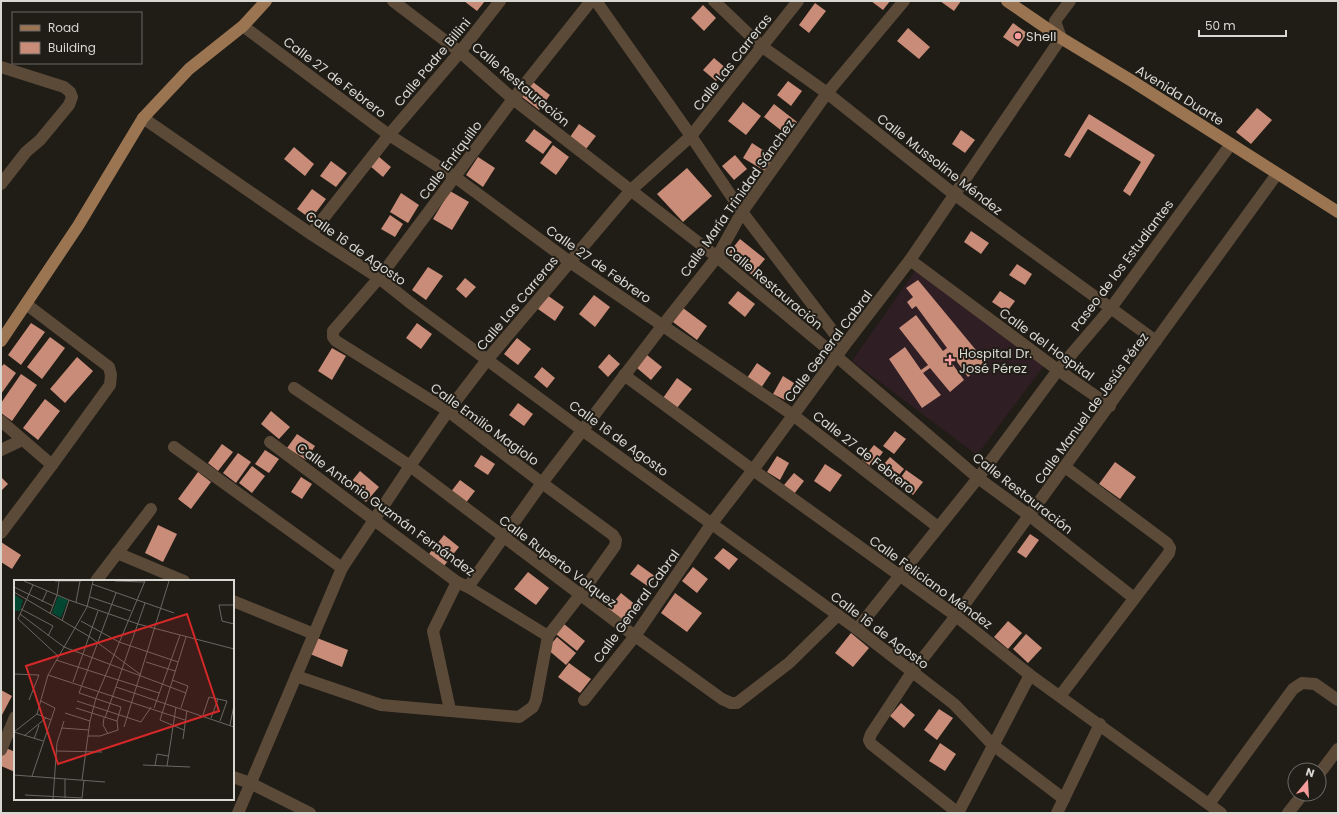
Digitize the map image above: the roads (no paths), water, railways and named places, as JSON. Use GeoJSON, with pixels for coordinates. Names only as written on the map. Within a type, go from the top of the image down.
{"type":"FeatureCollection","features":[{"type":"Feature","properties":{"kind":"main road"},"geometry":{"type":"LineString","coordinates":[[1,341],[78,226],[143,118],[189,69],[243,26],[266,1]]}},
{"type":"Feature","properties":{"kind":"main road","name":"Avenida Duarte"},"geometry":{"type":"LineString","coordinates":[[1007,1],[1061,38],[1338,212]]}},
{"type":"Feature","properties":{"kind":"street","name":"Calle Restauración"},"geometry":{"type":"LineString","coordinates":[[393,1],[460,52],[513,99],[717,257],[836,356],[978,478],[1030,516],[1134,598]]}},
{"type":"Feature","properties":{"kind":"street","name":"Calle Padre Billini"},"geometry":{"type":"LineString","coordinates":[[311,234],[389,135],[460,52],[500,1]]}},
{"type":"Feature","properties":{"kind":"street","name":"Calle Enriquillo"},"geometry":{"type":"LineString","coordinates":[[333,337],[333,331],[379,278],[513,99],[591,1]]}},
{"type":"Feature","properties":{"kind":"street"},"geometry":{"type":"LineString","coordinates":[[596,1],[691,136],[742,212],[844,346]]}},
{"type":"Feature","properties":{"kind":"street","name":"Calle Mussoline Méndez"},"geometry":{"type":"LineString","coordinates":[[714,1],[761,46],[828,93],[955,195],[1156,341]]}},
{"type":"Feature","properties":{"kind":"street","name":"Calle Las Carreras"},"geometry":{"type":"LineString","coordinates":[[238,813],[342,568],[410,466],[448,411],[487,360],[631,190],[691,136],[798,1]]}},
{"type":"Feature","properties":{"kind":"street","name":"Calle María Trinidad Sánchez"},"geometry":{"type":"LineString","coordinates":[[450,710],[433,632],[463,584],[504,537],[582,430],[717,257],[742,212],[828,93],[904,1]]}},
{"type":"Feature","properties":{"kind":"street"},"geometry":{"type":"LineString","coordinates":[[1061,38],[1055,21],[1070,1]]}},
{"type":"Feature","properties":{"kind":"street","name":"Calle 27 de Febrero"},"geometry":{"type":"LineString","coordinates":[[243,26],[389,135],[454,177],[570,262],[794,415],[938,527]]}},
{"type":"Feature","properties":{"kind":"street","name":"Calle General Cabral"},"geometry":{"type":"LineString","coordinates":[[584,700],[635,636],[712,523],[794,415],[836,356],[910,260],[1061,38]]}},
{"type":"Feature","properties":{"kind":"street"},"geometry":{"type":"LineString","coordinates":[[1,67],[64,87],[70,92],[72,97],[69,105],[59,118],[40,140],[26,152],[1,184]]}},
{"type":"Feature","properties":{"kind":"street","name":"Calle 16 de Agosto"},"geometry":{"type":"LineString","coordinates":[[143,118],[311,234],[379,278],[413,305],[582,430],[857,629],[954,704],[993,745],[1064,799]]}},
{"type":"Feature","properties":{"kind":"street","name":"Paseo de los Estudiantes"},"geometry":{"type":"LineString","coordinates":[[857,629],[978,478],[1058,370],[1111,308],[1231,144]]}},
{"type":"Feature","properties":{"kind":"street","name":"Calle Manuel de Jesús Pérez"},"geometry":{"type":"LineString","coordinates":[[958,813],[872,744],[869,740],[871,734],[912,672],[956,616],[1030,516],[1277,174]]}},
{"type":"Feature","properties":{"kind":"street","name":"Calle del Hospital"},"geometry":{"type":"LineString","coordinates":[[910,260],[1058,370],[1110,406]]}},
{"type":"Feature","properties":{"kind":"street"},"geometry":{"type":"LineString","coordinates":[[1,533],[110,385],[111,375],[109,367],[26,304]]}},
{"type":"Feature","properties":{"kind":"street","name":"Calle Emilio Magiolo"},"geometry":{"type":"LineString","coordinates":[[333,337],[336,341],[448,411],[613,535],[616,540],[615,546],[580,595]]}},
{"type":"Feature","properties":{"kind":"street","name":"Calle Feliciano Méndez"},"geometry":{"type":"LineString","coordinates":[[624,375],[956,616],[1030,675],[1100,724],[1221,813]]}},
{"type":"Feature","properties":{"kind":"street","name":"Calle Ruperto Volquez"},"geometry":{"type":"LineString","coordinates":[[294,388],[410,466],[635,636],[722,699],[731,703],[737,703],[789,663],[838,615]]}},
{"type":"Feature","properties":{"kind":"street"},"geometry":{"type":"LineString","coordinates":[[1,421],[52,465]]}},
{"type":"Feature","properties":{"kind":"street"},"geometry":{"type":"LineString","coordinates":[[1,450],[22,440]]}},
{"type":"Feature","properties":{"kind":"street","name":"Calle Antonio Guzmán Fernández"},"geometry":{"type":"LineString","coordinates":[[270,442],[463,584],[548,636]]}},
{"type":"Feature","properties":{"kind":"street"},"geometry":{"type":"LineString","coordinates":[[174,447],[342,568]]}},
{"type":"Feature","properties":{"kind":"street"},"geometry":{"type":"LineString","coordinates":[[1060,696],[1169,553],[1170,548],[1167,543],[1065,467]]}},
{"type":"Feature","properties":{"kind":"street"},"geometry":{"type":"LineString","coordinates":[[97,580],[150,509]]}},
{"type":"Feature","properties":{"kind":"street"},"geometry":{"type":"LineString","coordinates":[[117,553],[182,580]]}},
{"type":"Feature","properties":{"kind":"street"},"geometry":{"type":"LineString","coordinates":[[296,676],[381,705],[519,717],[533,707],[536,700],[548,636],[580,595]]}},
{"type":"Feature","properties":{"kind":"street"},"geometry":{"type":"LineString","coordinates":[[234,601],[314,634]]}},
{"type":"Feature","properties":{"kind":"street"},"geometry":{"type":"LineString","coordinates":[[958,813],[1030,675]]}},
{"type":"Feature","properties":{"kind":"street"},"geometry":{"type":"LineString","coordinates":[[1209,804],[1293,689],[1302,683],[1315,684],[1338,700]]}},
{"type":"Feature","properties":{"kind":"street"},"geometry":{"type":"LineString","coordinates":[[1,750],[14,719]]}},
{"type":"Feature","properties":{"kind":"street"},"geometry":{"type":"LineString","coordinates":[[1057,813],[1100,724]]}},
{"type":"Feature","properties":{"kind":"street"},"geometry":{"type":"LineString","coordinates":[[1327,764],[1338,750]]}},
{"type":"Feature","properties":{"kind":"street"},"geometry":{"type":"LineString","coordinates":[[234,777],[250,783],[310,813]]}},
{"type":"Feature","properties":{"kind":"street"},"geometry":{"type":"LineString","coordinates":[[1288,813],[1297,802]]}},
{"type":"Feature","properties":{"kind":"place","name":"Shell"},"geometry":{"type":"Point","coordinates":[1018,36]}},
{"type":"Feature","properties":{"kind":"place","name":"Hospital Dr. José Pérez"},"geometry":{"type":"Point","coordinates":[950,360]}}]}
